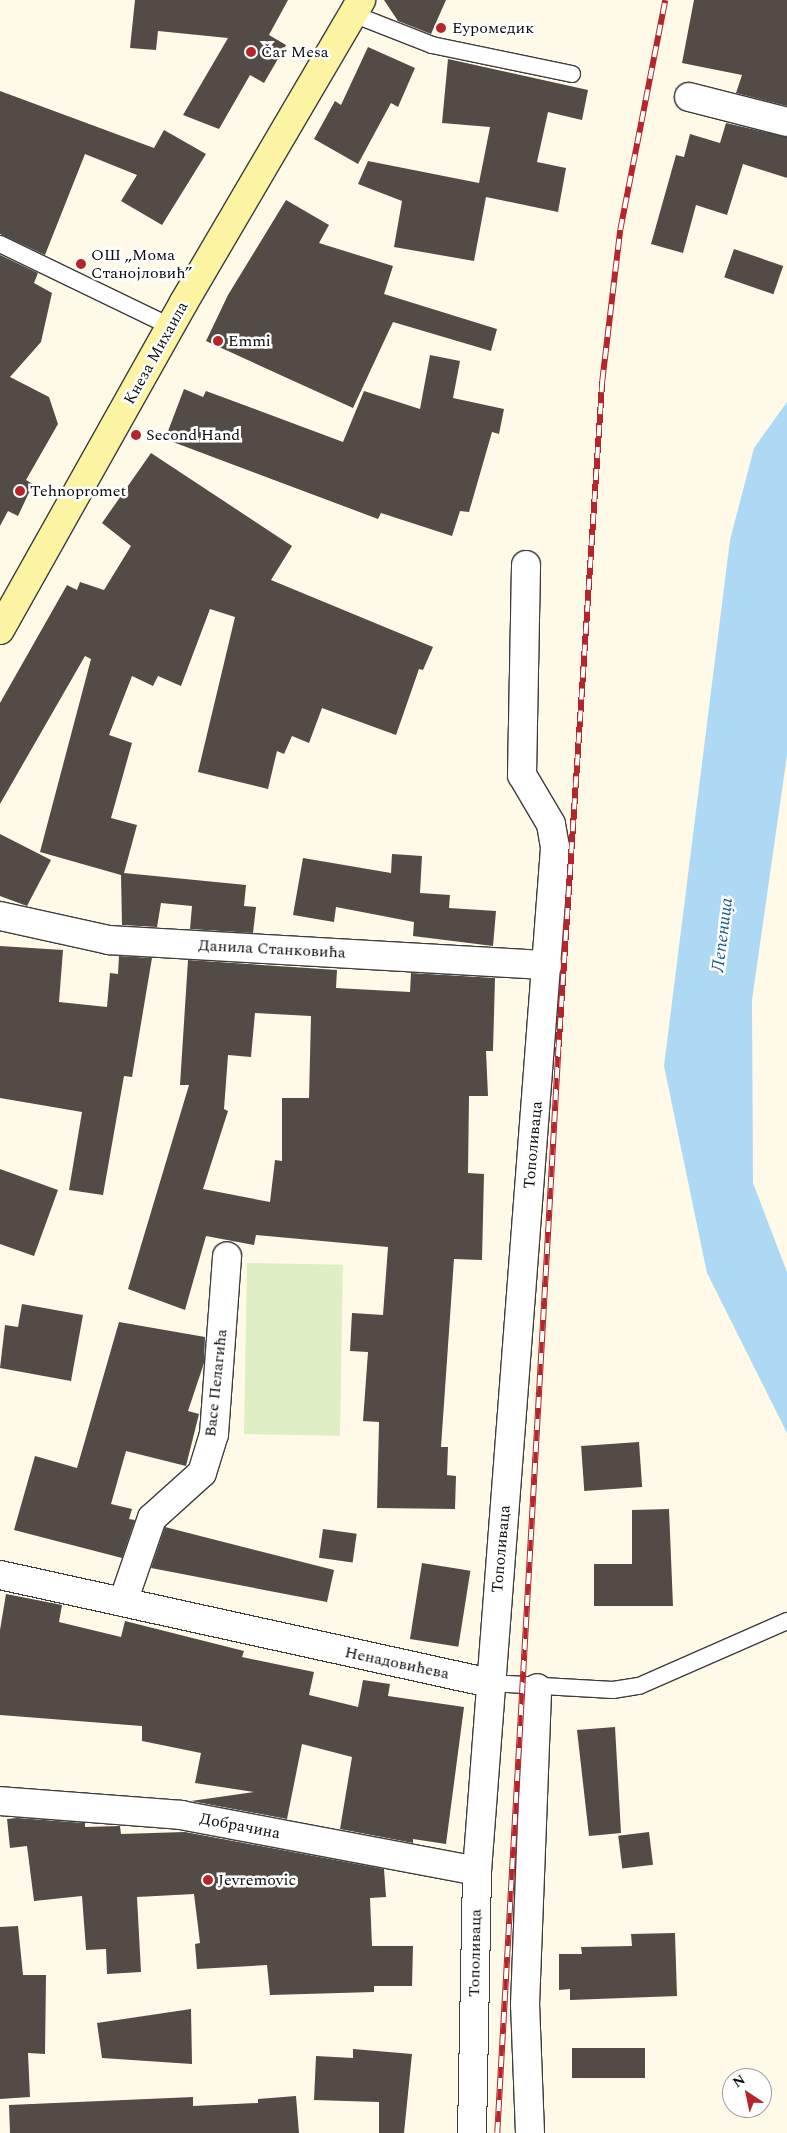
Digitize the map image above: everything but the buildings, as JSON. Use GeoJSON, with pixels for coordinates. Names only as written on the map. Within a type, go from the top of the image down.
{"type":"FeatureCollection","features":[{"type":"Feature","properties":{"kind":"main road","name":"Кнеза Михаила"},"geometry":{"type":"LineString","coordinates":[[0,630],[170,326],[357,7]]}},
{"type":"Feature","properties":{"kind":"street"},"geometry":{"type":"LineString","coordinates":[[689,97],[787,122]]}},
{"type":"Feature","properties":{"kind":"street","name":"Тополиваца"},"geometry":{"type":"LineString","coordinates":[[472,2133],[477,1871],[490,1683],[547,965],[555,834],[522,775],[526,565]]}},
{"type":"Feature","properties":{"kind":"street","name":"Данила Станковића"},"geometry":{"type":"LineString","coordinates":[[0,916],[109,940],[547,965]]}},
{"type":"Feature","properties":{"kind":"street","name":"Васе Пелагића"},"geometry":{"type":"LineString","coordinates":[[123,1602],[152,1518],[202,1472],[214,1434],[228,1256]]}},
{"type":"Feature","properties":{"kind":"street","name":"Ненадовићева"},"geometry":{"type":"LineString","coordinates":[[0,1575],[490,1683]]}},
{"type":"Feature","properties":{"kind":"street"},"geometry":{"type":"LineString","coordinates":[[530,2133],[525,2006],[537,1688]]}},
{"type":"Feature","properties":{"kind":"street","name":"Добрачина"},"geometry":{"type":"LineString","coordinates":[[0,1801],[180,1815],[477,1871]]}},
{"type":"Feature","properties":{"kind":"lane"},"geometry":{"type":"LineString","coordinates":[[357,7],[432,45],[572,74]]}},
{"type":"Feature","properties":{"kind":"lane"},"geometry":{"type":"LineString","coordinates":[[0,244],[170,326]]}},
{"type":"Feature","properties":{"kind":"lane","name":"Ненадовићева"},"geometry":{"type":"LineString","coordinates":[[490,1683],[537,1688],[639,1686],[787,1621]]}},
{"type":"Feature","properties":{"kind":"green space"},"geometry":{"type":"Polygon","coordinates":[[[247,1263],[343,1265],[340,1436],[244,1434],[247,1263]]]}},
{"type":"Feature","properties":{"kind":"water","name":"Лепеница"},"geometry":{"type":"Polygon","coordinates":[[[787,402],[787,755],[752,1000],[753,1183],[787,1272],[787,1433],[707,1273],[664,1066],[730,540],[754,448],[787,402]]]}},
{"type":"Feature","properties":{"kind":"railway"},"geometry":{"type":"LineString","coordinates":[[497,2133],[558,1051],[602,381],[620,230],[665,0]]}},
{"type":"Feature","properties":{"kind":"place","name":"Еуромедик"},"geometry":{"type":"Point","coordinates":[441,28]}},
{"type":"Feature","properties":{"kind":"place","name":"Čar Mesa"},"geometry":{"type":"Point","coordinates":[251,52]}},
{"type":"Feature","properties":{"kind":"place","name":"ОШ „Мома Станојловић”"},"geometry":{"type":"Point","coordinates":[81,264]}},
{"type":"Feature","properties":{"kind":"place","name":"Emmi"},"geometry":{"type":"Point","coordinates":[218,341]}},
{"type":"Feature","properties":{"kind":"place","name":"Second Hand"},"geometry":{"type":"Point","coordinates":[136,435]}},
{"type":"Feature","properties":{"kind":"place","name":"Tehnopromet"},"geometry":{"type":"Point","coordinates":[20,491]}},
{"type":"Feature","properties":{"kind":"place","name":"Jevremovic"},"geometry":{"type":"Point","coordinates":[208,1880]}}]}
